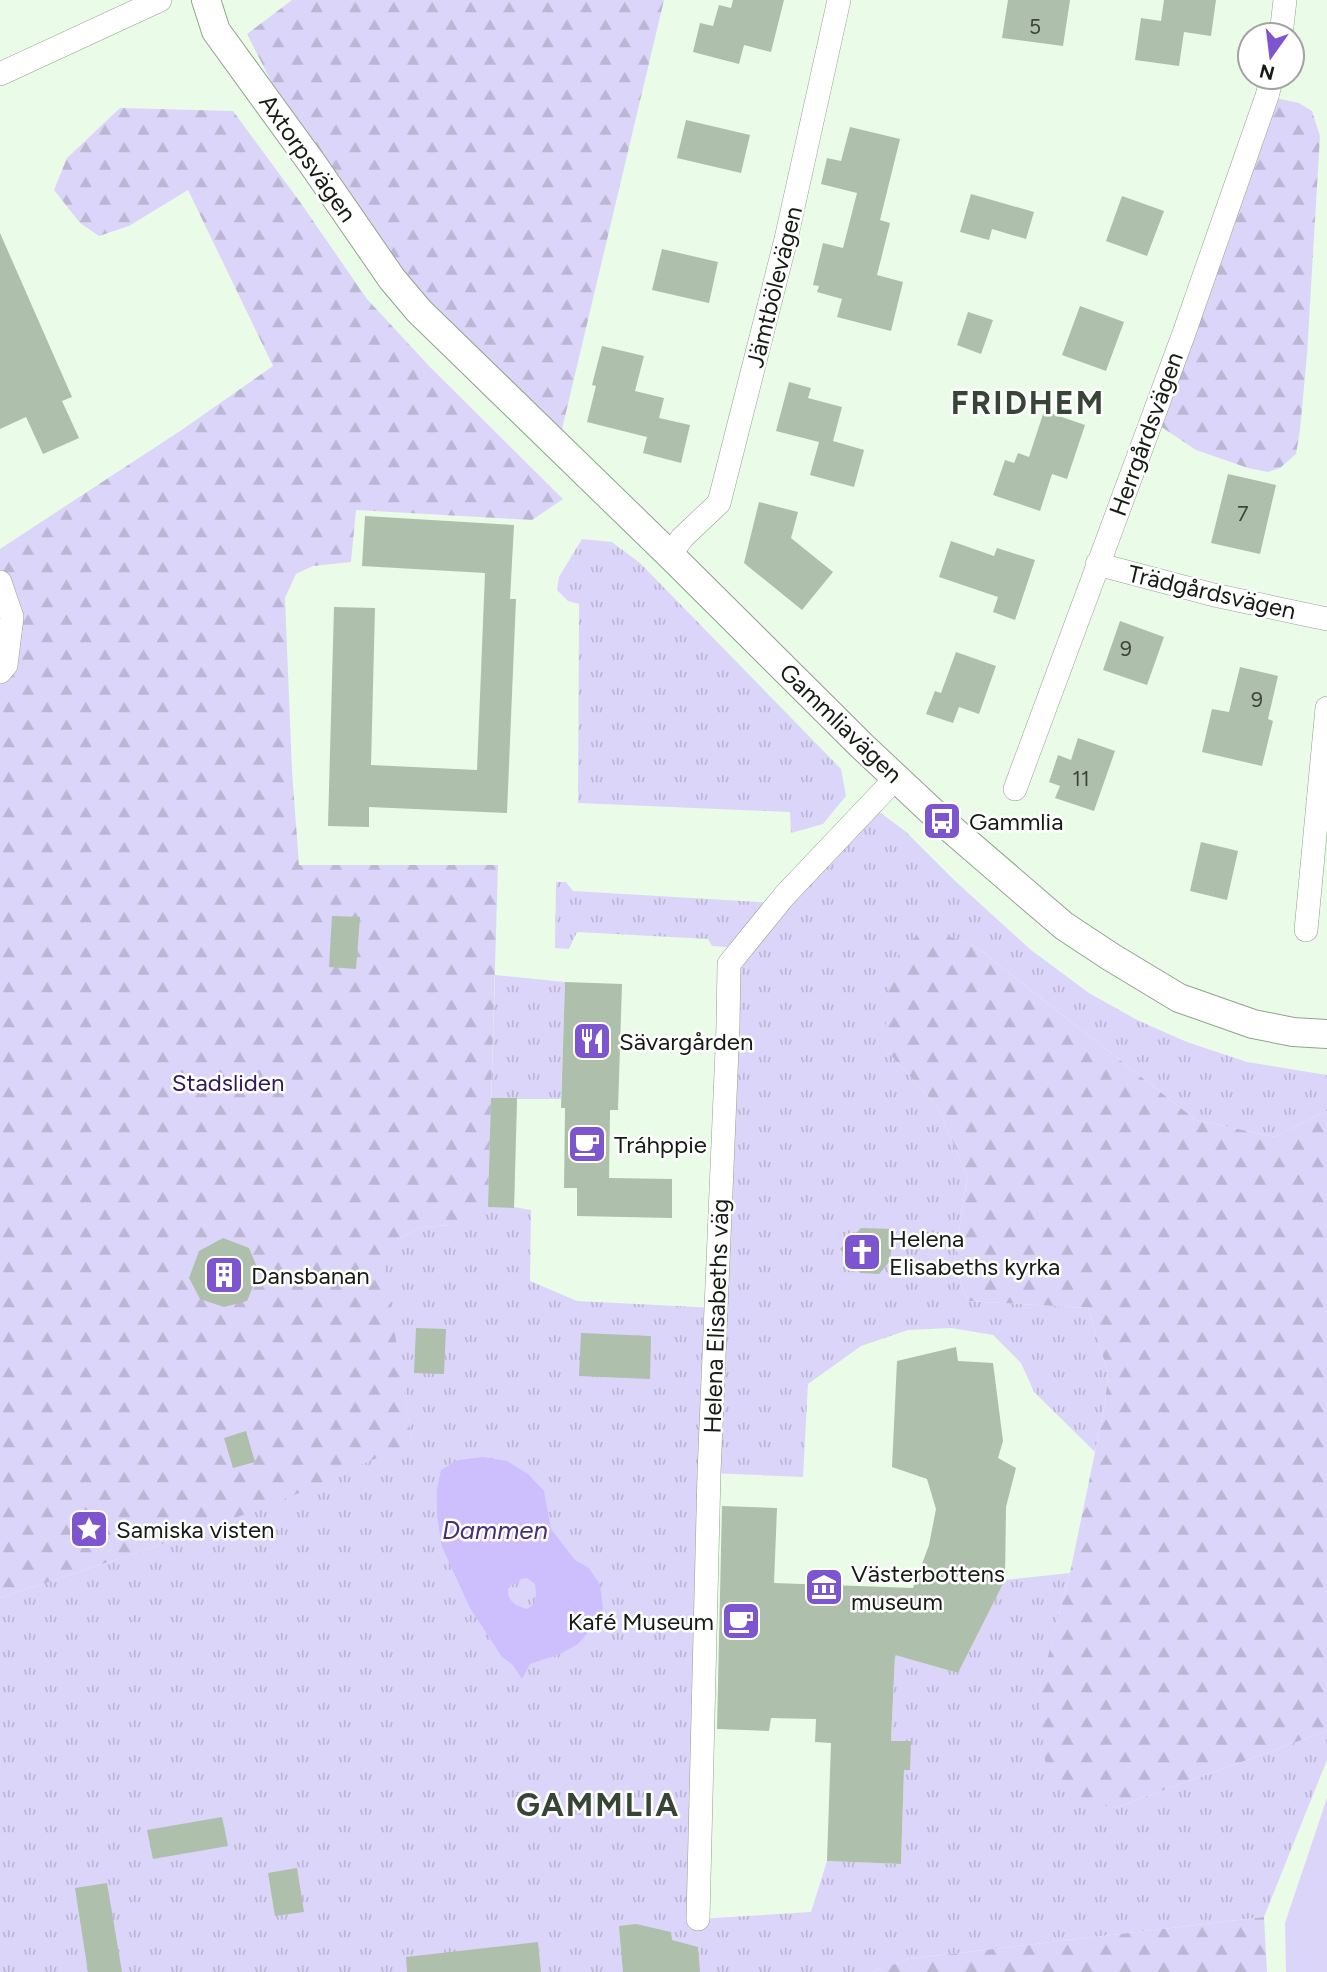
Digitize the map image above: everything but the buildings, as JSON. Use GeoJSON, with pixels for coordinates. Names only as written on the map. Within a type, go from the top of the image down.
{"type":"FeatureCollection","features":[{"type":"Feature","properties":{"kind":"street"},"geometry":{"type":"LineString","coordinates":[[0,74],[160,0]]}},
{"type":"Feature","properties":{"kind":"street","name":"Axtorpsvägen"},"geometry":{"type":"LineString","coordinates":[[206,0],[216,31],[392,279],[419,311]]}},
{"type":"Feature","properties":{"kind":"street","name":"Jämtbölevägen"},"geometry":{"type":"LineString","coordinates":[[670,555],[682,538],[719,503],[783,252],[839,0]]}},
{"type":"Feature","properties":{"kind":"street"},"geometry":{"type":"LineString","coordinates":[[1283,21],[1285,0]]}},
{"type":"Feature","properties":{"kind":"street","name":"Herrgårdsvägen"},"geometry":{"type":"LineString","coordinates":[[1015,789],[1183,335],[1268,91]]}},
{"type":"Feature","properties":{"kind":"street","name":"Gammliavägen"},"geometry":{"type":"LineString","coordinates":[[419,311],[896,778],[1064,926],[1179,998],[1253,1024],[1293,1032],[1327,1034]]}},
{"type":"Feature","properties":{"kind":"street","name":"Trädgårdsvägen"},"geometry":{"type":"LineString","coordinates":[[1097,565],[1214,595],[1327,619]]}},
{"type":"Feature","properties":{"kind":"street"},"geometry":{"type":"LineString","coordinates":[[0,582],[12,617],[6,664],[0,672]]}},
{"type":"Feature","properties":{"kind":"street"},"geometry":{"type":"LineString","coordinates":[[1306,930],[1327,708]]}},
{"type":"Feature","properties":{"kind":"street","name":"Helena Elisabeths väg"},"geometry":{"type":"LineString","coordinates":[[698,1919],[710,1460],[729,964],[782,898],[896,778]]}},
{"type":"Feature","properties":{"kind":"green space"},"geometry":{"type":"Polygon","coordinates":[[[292,0],[664,0],[558,446],[419,311],[314,166],[247,34],[292,0]]]}},
{"type":"Feature","properties":{"kind":"green space"},"geometry":{"type":"Polygon","coordinates":[[[1267,96],[1299,103],[1312,111],[1320,136],[1300,430],[1296,454],[1280,468],[1268,472],[1196,450],[1151,420],[1267,96]]]}},
{"type":"Feature","properties":{"kind":"green space","name":"Stadsliden"},"geometry":{"type":"Polygon","coordinates":[[[120,108],[233,111],[367,299],[430,367],[563,499],[532,520],[356,510],[351,562],[313,566],[296,574],[285,598],[299,865],[498,865],[488,1207],[470,1220],[451,1225],[423,1227],[401,1237],[382,1251],[412,1442],[290,1497],[193,1534],[0,1598],[0,672],[6,664],[0,549],[180,431],[273,366],[188,190],[129,226],[99,236],[80,223],[54,190],[67,158],[120,108]]]}},
{"type":"Feature","properties":{"kind":"green space"},"geometry":{"type":"Polygon","coordinates":[[[582,539],[612,542],[640,563],[841,769],[846,796],[823,824],[791,833],[790,812],[578,803],[579,604],[568,601],[557,590],[559,577],[582,539]]]}},
{"type":"Feature","properties":{"kind":"green space"},"geometry":{"type":"Polygon","coordinates":[[[870,805],[905,831],[1031,950],[1089,993],[1137,1020],[1187,1042],[1247,1062],[1327,1075],[1327,1111],[1275,1137],[1196,1120],[976,947],[925,928],[885,1049],[938,1107],[967,1176],[954,1266],[968,1301],[1088,1308],[1108,1373],[1095,1452],[1034,1392],[1021,1363],[993,1335],[951,1328],[908,1330],[861,1346],[808,1384],[803,1477],[710,1473],[698,1919],[811,1912],[827,1861],[901,1864],[904,1770],[910,1770],[910,1741],[891,1741],[895,1655],[958,1673],[1005,1580],[1070,1573],[1038,1695],[1114,1808],[1327,1731],[1327,1760],[1264,1917],[909,1959],[872,1972],[0,1972],[0,1598],[193,1534],[412,1442],[381,1251],[401,1237],[423,1227],[451,1225],[488,1207],[495,975],[565,982],[561,1099],[517,1099],[514,1207],[531,1210],[530,1281],[577,1301],[716,1308],[741,948],[712,946],[708,939],[577,932],[569,949],[555,948],[556,882],[566,882],[573,891],[779,903],[870,805]]]}},
{"type":"Feature","properties":{"kind":"green space"},"geometry":{"type":"Polygon","coordinates":[[[925,927],[976,947],[1196,1120],[1275,1137],[1327,1111],[1327,1731],[1114,1808],[1079,1799],[1045,1761],[1038,1694],[1070,1573],[1105,1404],[1108,1373],[1088,1308],[968,1301],[954,1266],[967,1176],[938,1107],[885,1049],[887,995],[899,953],[925,927]]]}},
{"type":"Feature","properties":{"kind":"green space"},"geometry":{"type":"Polygon","coordinates":[[[1327,1798],[1327,1972],[1286,1972],[1285,1923],[1327,1798]]]}},
{"type":"Feature","properties":{"kind":"green space"},"geometry":{"type":"Polygon","coordinates":[[[1264,1917],[1267,1972],[872,1972],[909,1959],[1264,1917]]]}},
{"type":"Feature","properties":{"kind":"water","name":"Dammen"},"geometry":{"type":"Polygon","coordinates":[[[483,1457],[507,1461],[528,1474],[544,1491],[551,1529],[575,1560],[589,1568],[600,1585],[603,1608],[591,1629],[578,1644],[560,1654],[530,1664],[522,1679],[512,1664],[502,1657],[470,1608],[442,1547],[437,1516],[437,1489],[441,1470],[458,1460],[483,1457]],[[527,1578],[521,1579],[517,1584],[509,1585],[508,1594],[515,1604],[527,1609],[534,1604],[535,1584],[527,1578]]]}},
{"type":"Feature","properties":{"kind":"place","name":"Gammlia"},"geometry":{"type":"Point","coordinates":[942,821]}},
{"type":"Feature","properties":{"kind":"place","name":"Sävargården"},"geometry":{"type":"Point","coordinates":[592,1041]}},
{"type":"Feature","properties":{"kind":"place","name":"Tráhppie"},"geometry":{"type":"Point","coordinates":[587,1144]}},
{"type":"Feature","properties":{"kind":"place","name":"Helena Elisabeths kyrka"},"geometry":{"type":"Point","coordinates":[862,1252]}},
{"type":"Feature","properties":{"kind":"place","name":"Dansbanan"},"geometry":{"type":"Point","coordinates":[224,1275]}},
{"type":"Feature","properties":{"kind":"place","name":"Samiska visten"},"geometry":{"type":"Point","coordinates":[89,1529]}},
{"type":"Feature","properties":{"kind":"place","name":"Västerbottens museum"},"geometry":{"type":"Point","coordinates":[824,1587]}},
{"type":"Feature","properties":{"kind":"place","name":"Kafé Museum"},"geometry":{"type":"Point","coordinates":[741,1621]}},
{"type":"Feature","properties":{"kind":"district","name":"FRIDHEM"},"geometry":{"type":"Point","coordinates":[1028,403]}},
{"type":"Feature","properties":{"kind":"district","name":"GAMMLIA"},"geometry":{"type":"Point","coordinates":[598,1805]}}]}
